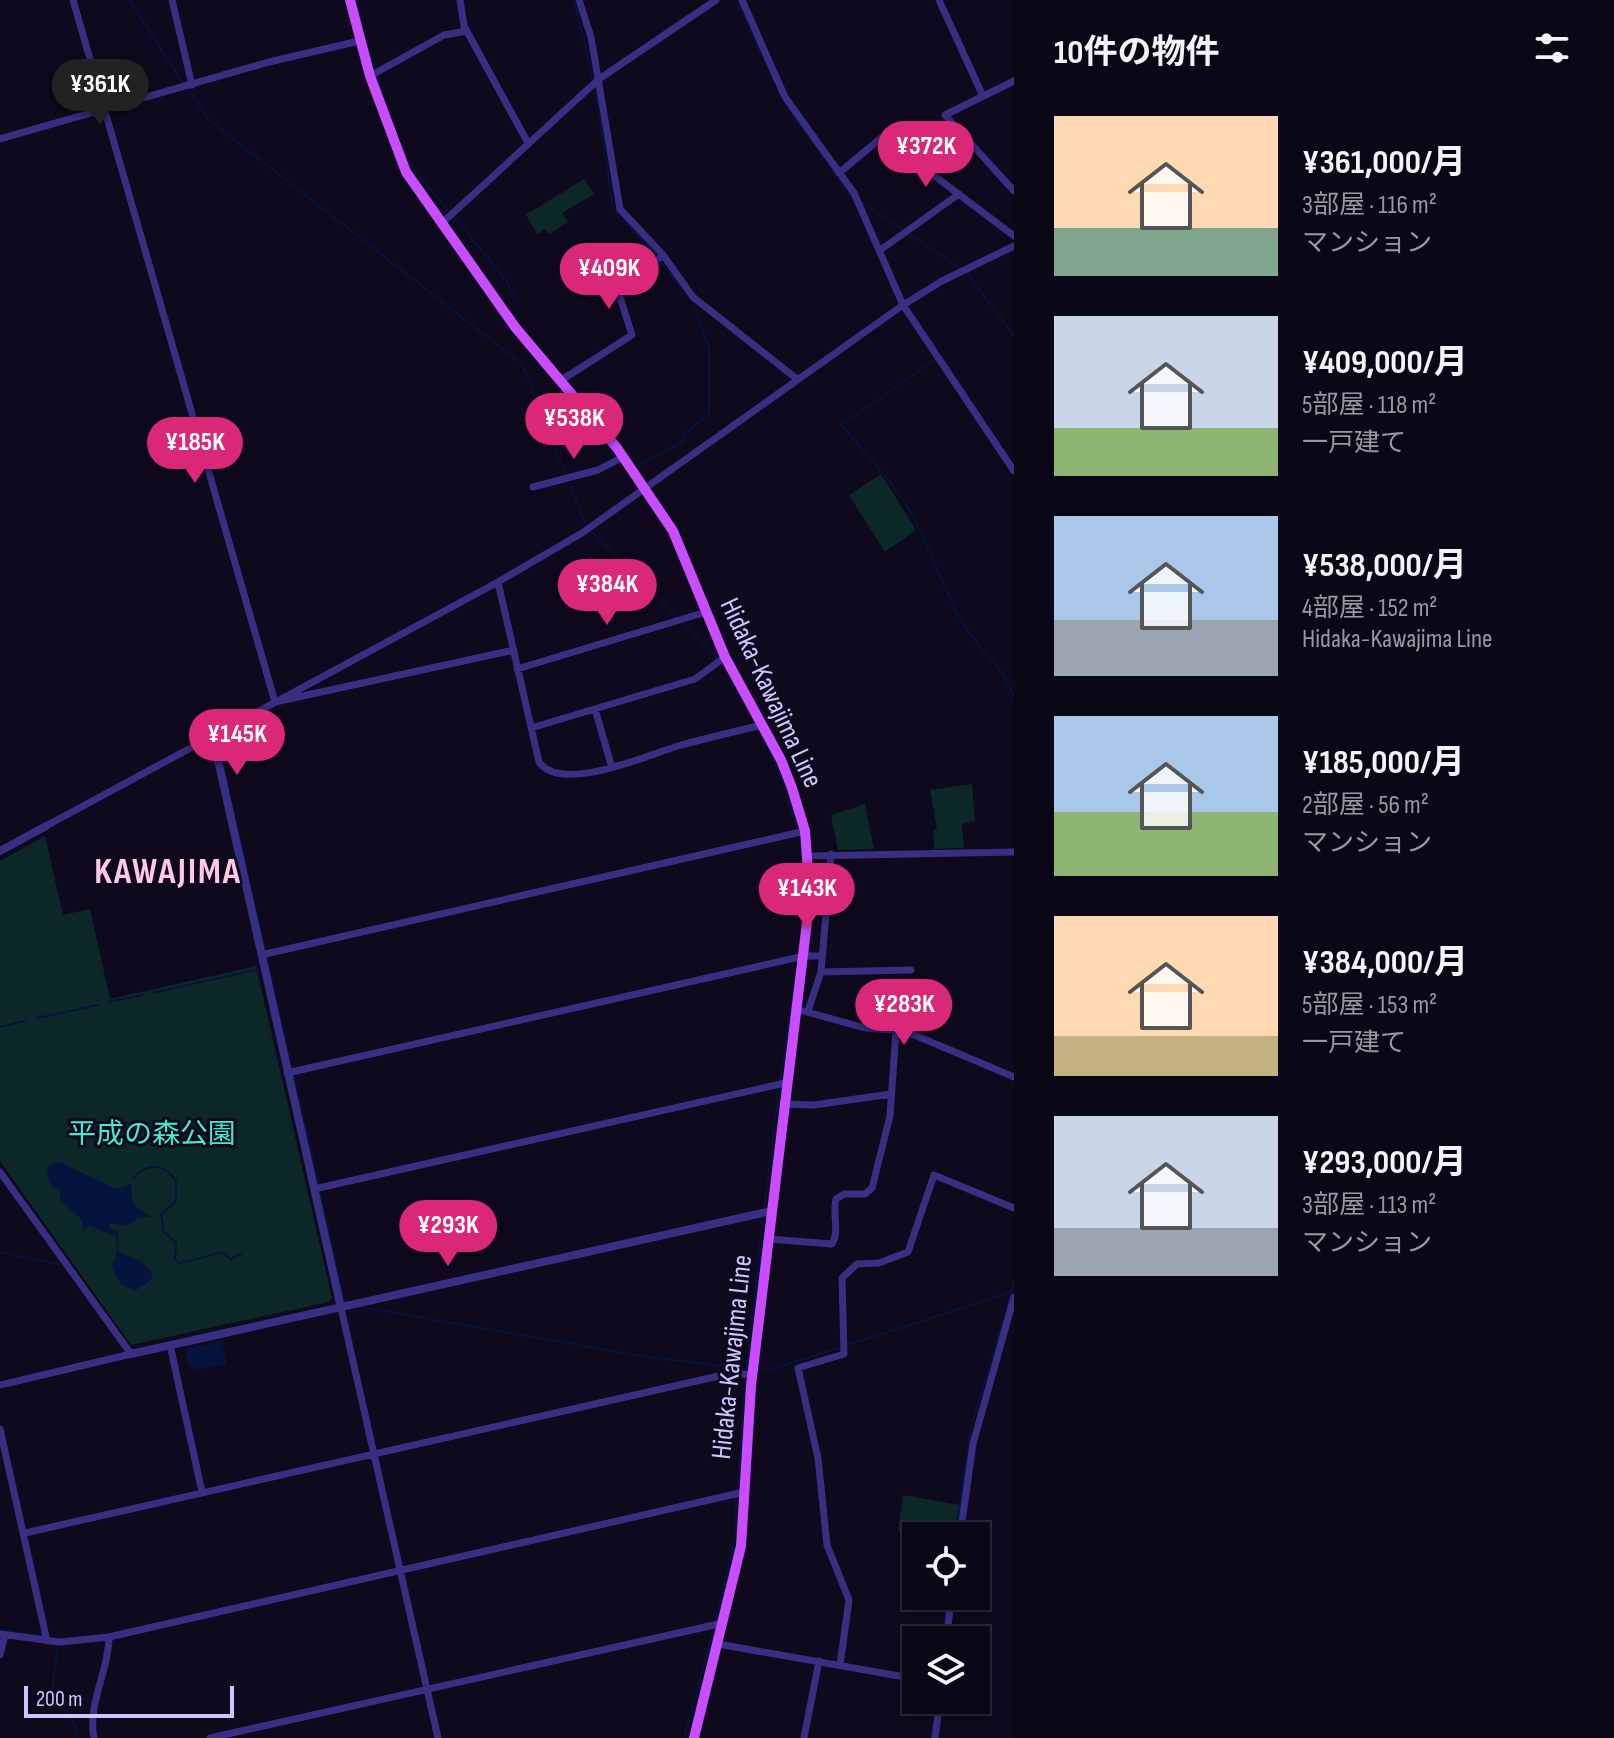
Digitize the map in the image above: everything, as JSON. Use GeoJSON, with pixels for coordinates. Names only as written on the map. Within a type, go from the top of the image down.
{"type":"FeatureCollection","features":[{"type":"Feature","properties":{"kind":"main road","name":"Hidaka-Kawajima Line"},"geometry":{"type":"LineString","coordinates":[[350,0],[359,41],[396,153],[441,224],[515,327],[623,457],[673,531],[725,657],[792,788],[805,831],[810,897],[785,1083],[753,1375],[741,1546],[694,1738]]}},
{"type":"Feature","properties":{"kind":"street"},"geometry":{"type":"LineString","coordinates":[[73,0],[275,702]]}},
{"type":"Feature","properties":{"kind":"street"},"geometry":{"type":"LineString","coordinates":[[172,0],[192,85]]}},
{"type":"Feature","properties":{"kind":"street"},"geometry":{"type":"LineString","coordinates":[[460,0],[467,31],[528,143]]}},
{"type":"Feature","properties":{"kind":"street"},"geometry":{"type":"LineString","coordinates":[[579,0],[599,79],[617,205],[663,255],[693,297],[797,379]]}},
{"type":"Feature","properties":{"kind":"street"},"geometry":{"type":"LineString","coordinates":[[441,224],[599,79],[716,0]]}},
{"type":"Feature","properties":{"kind":"street"},"geometry":{"type":"LineString","coordinates":[[742,0],[785,97],[854,193],[903,305],[1014,471]]}},
{"type":"Feature","properties":{"kind":"street"},"geometry":{"type":"LineString","coordinates":[[939,0],[982,94]]}},
{"type":"Feature","properties":{"kind":"street"},"geometry":{"type":"LineString","coordinates":[[370,76],[444,35],[467,31]]}},
{"type":"Feature","properties":{"kind":"street"},"geometry":{"type":"LineString","coordinates":[[0,139],[359,41]]}},
{"type":"Feature","properties":{"kind":"street"},"geometry":{"type":"LineString","coordinates":[[1014,81],[950,110],[945,119],[967,138],[1014,191]]}},
{"type":"Feature","properties":{"kind":"street"},"geometry":{"type":"LineString","coordinates":[[839,173],[881,138],[1014,236]]}},
{"type":"Feature","properties":{"kind":"street"},"geometry":{"type":"LineString","coordinates":[[879,251],[959,194]]}},
{"type":"Feature","properties":{"kind":"street"},"geometry":{"type":"LineString","coordinates":[[0,851],[213,738],[582,533],[903,305],[942,281],[1014,246]]}},
{"type":"Feature","properties":{"kind":"street"},"geometry":{"type":"LineString","coordinates":[[560,381],[632,335],[618,291],[663,255]]}},
{"type":"Feature","properties":{"kind":"street"},"geometry":{"type":"LineString","coordinates":[[533,487],[598,470],[623,457]]}},
{"type":"Feature","properties":{"kind":"street"},"geometry":{"type":"LineString","coordinates":[[498,582],[539,762],[551,772],[567,775],[612,768],[681,745],[762,725]]}},
{"type":"Feature","properties":{"kind":"street"},"geometry":{"type":"LineString","coordinates":[[517,669],[706,612]]}},
{"type":"Feature","properties":{"kind":"street"},"geometry":{"type":"LineString","coordinates":[[275,702],[514,650]]}},
{"type":"Feature","properties":{"kind":"street"},"geometry":{"type":"LineString","coordinates":[[531,728],[695,679],[725,657]]}},
{"type":"Feature","properties":{"kind":"street"},"geometry":{"type":"LineString","coordinates":[[595,709],[612,768]]}},
{"type":"Feature","properties":{"kind":"street"},"geometry":{"type":"LineString","coordinates":[[213,738],[438,1738]]}},
{"type":"Feature","properties":{"kind":"street"},"geometry":{"type":"LineString","coordinates":[[261,955],[805,831]]}},
{"type":"Feature","properties":{"kind":"street"},"geometry":{"type":"LineString","coordinates":[[808,856],[1014,852]]}},
{"type":"Feature","properties":{"kind":"street"},"geometry":{"type":"LineString","coordinates":[[808,1011],[821,972],[831,854]]}},
{"type":"Feature","properties":{"kind":"street"},"geometry":{"type":"LineString","coordinates":[[810,897],[825,898]]}},
{"type":"Feature","properties":{"kind":"street"},"geometry":{"type":"LineString","coordinates":[[287,1073],[804,956],[821,956]]}},
{"type":"Feature","properties":{"kind":"street"},"geometry":{"type":"LineString","coordinates":[[821,972],[911,970]]}},
{"type":"Feature","properties":{"kind":"street"},"geometry":{"type":"LineString","coordinates":[[796,1009],[865,1028],[905,1031],[1014,1077]]}},
{"type":"Feature","properties":{"kind":"street"},"geometry":{"type":"LineString","coordinates":[[768,1239],[832,1244],[836,1233],[832,1215],[836,1199],[844,1194],[865,1194],[874,1182],[887,1136],[896,1031]]}},
{"type":"Feature","properties":{"kind":"street"},"geometry":{"type":"LineString","coordinates":[[314,1189],[785,1083]]}},
{"type":"Feature","properties":{"kind":"street"},"geometry":{"type":"LineString","coordinates":[[783,1104],[814,1105],[891,1094]]}},
{"type":"Feature","properties":{"kind":"street"},"geometry":{"type":"LineString","coordinates":[[0,1172],[131,1354]]}},
{"type":"Feature","properties":{"kind":"street"},"geometry":{"type":"LineString","coordinates":[[840,1665],[849,1600],[827,1545],[818,1458],[798,1368],[844,1354],[842,1278],[857,1264],[879,1263],[908,1252],[934,1175],[1014,1208]]}},
{"type":"Feature","properties":{"kind":"street"},"geometry":{"type":"LineString","coordinates":[[0,1385],[771,1211]]}},
{"type":"Feature","properties":{"kind":"street"},"geometry":{"type":"LineString","coordinates":[[962,1522],[973,1444],[1014,1297]]}},
{"type":"Feature","properties":{"kind":"street"},"geometry":{"type":"LineString","coordinates":[[170,1345],[202,1492]]}},
{"type":"Feature","properties":{"kind":"street"},"geometry":{"type":"LineString","coordinates":[[25,1533],[732,1373],[753,1375]]}},
{"type":"Feature","properties":{"kind":"street"},"geometry":{"type":"LineString","coordinates":[[0,1429],[47,1641]]}},
{"type":"Feature","properties":{"kind":"street"},"geometry":{"type":"LineString","coordinates":[[0,1655],[3,1634],[47,1641],[109,1637],[744,1492]]}},
{"type":"Feature","properties":{"kind":"street"},"geometry":{"type":"LineString","coordinates":[[210,1738],[723,1623]]}},
{"type":"Feature","properties":{"kind":"street"},"geometry":{"type":"LineString","coordinates":[[94,1738],[91,1722],[109,1652],[109,1637]]}},
{"type":"Feature","properties":{"kind":"street"},"geometry":{"type":"LineString","coordinates":[[718,1644],[902,1676]]}},
{"type":"Feature","properties":{"kind":"street"},"geometry":{"type":"LineString","coordinates":[[804,1738],[819,1661]]}},
{"type":"Feature","properties":{"kind":"street"},"geometry":{"type":"LineString","coordinates":[[935,1738],[938,1714]]}},
{"type":"Feature","properties":{"kind":"green space"},"geometry":{"type":"Polygon","coordinates":[[[584,179],[594,194],[562,213],[568,222],[549,234],[545,229],[537,234],[526,215],[584,179]]]}},
{"type":"Feature","properties":{"kind":"green space"},"geometry":{"type":"Polygon","coordinates":[[[881,474],[916,530],[885,552],[849,495],[881,474]]]}},
{"type":"Feature","properties":{"kind":"green space"},"geometry":{"type":"Polygon","coordinates":[[[972,784],[975,821],[962,824],[964,848],[934,849],[933,830],[937,829],[930,790],[972,784]]]}},
{"type":"Feature","properties":{"kind":"green space"},"geometry":{"type":"Polygon","coordinates":[[[865,804],[874,849],[838,850],[831,815],[865,804]]]}},
{"type":"Feature","properties":{"kind":"green space","name":"平成の森公園"},"geometry":{"type":"Polygon","coordinates":[[[45,836],[63,915],[90,909],[110,999],[256,966],[332,1298],[329,1302],[131,1345],[0,1161],[0,861],[45,836]]]}},
{"type":"Feature","properties":{"kind":"green space"},"geometry":{"type":"Polygon","coordinates":[[[903,1495],[959,1505],[956,1522],[902,1522],[902,1532],[898,1532],[903,1495]]]}},
{"type":"Feature","properties":{"kind":"water"},"geometry":{"type":"Polygon","coordinates":[[[59,1162],[117,1189],[131,1184],[133,1204],[151,1217],[138,1218],[128,1226],[110,1223],[110,1229],[119,1232],[117,1237],[90,1226],[83,1231],[82,1220],[59,1199],[61,1189],[52,1188],[48,1179],[50,1165],[59,1162]]]}},
{"type":"Feature","properties":{"kind":"water"},"geometry":{"type":"Polygon","coordinates":[[[117,1251],[141,1261],[153,1274],[150,1281],[136,1290],[121,1285],[112,1267],[117,1251]]]}},
{"type":"Feature","properties":{"kind":"water"},"geometry":{"type":"Polygon","coordinates":[[[222,1341],[227,1364],[198,1370],[189,1366],[185,1349],[222,1341]]]}},
{"type":"Feature","properties":{"kind":"waterway"},"geometry":{"type":"LineString","coordinates":[[129,0],[183,83]]}},
{"type":"Feature","properties":{"kind":"waterway"},"geometry":{"type":"LineString","coordinates":[[356,0],[364,34]]}},
{"type":"Feature","properties":{"kind":"waterway"},"geometry":{"type":"LineString","coordinates":[[574,0],[593,80]]}},
{"type":"Feature","properties":{"kind":"waterway"},"geometry":{"type":"LineString","coordinates":[[737,0],[774,82]]}},
{"type":"Feature","properties":{"kind":"waterway"},"geometry":{"type":"LineString","coordinates":[[368,48],[384,99]]}},
{"type":"Feature","properties":{"kind":"waterway"},"geometry":{"type":"LineString","coordinates":[[595,87],[613,206],[683,289]]}},
{"type":"Feature","properties":{"kind":"waterway"},"geometry":{"type":"LineString","coordinates":[[187,88],[209,120],[522,364],[586,525]]}},
{"type":"Feature","properties":{"kind":"waterway"},"geometry":{"type":"LineString","coordinates":[[793,115],[854,201]]}},
{"type":"Feature","properties":{"kind":"waterway"},"geometry":{"type":"LineString","coordinates":[[407,161],[449,211]]}},
{"type":"Feature","properties":{"kind":"waterway"},"geometry":{"type":"LineString","coordinates":[[861,202],[962,269]]}},
{"type":"Feature","properties":{"kind":"waterway"},"geometry":{"type":"LineString","coordinates":[[453,216],[506,280],[515,298]]}},
{"type":"Feature","properties":{"kind":"waterway"},"geometry":{"type":"LineString","coordinates":[[967,273],[1014,336]]}},
{"type":"Feature","properties":{"kind":"waterway"},"geometry":{"type":"LineString","coordinates":[[637,466],[684,441],[684,434],[709,414],[709,348],[692,300]]}},
{"type":"Feature","properties":{"kind":"waterway"},"geometry":{"type":"LineString","coordinates":[[935,360],[841,425],[908,508],[962,622],[997,667],[1014,697]]}},
{"type":"Feature","properties":{"kind":"waterway"},"geometry":{"type":"LineString","coordinates":[[590,530],[679,619]]}},
{"type":"Feature","properties":{"kind":"waterway"},"geometry":{"type":"LineString","coordinates":[[684,623],[718,659]]}},
{"type":"Feature","properties":{"kind":"waterway"},"geometry":{"type":"LineString","coordinates":[[196,741],[224,726]]}},
{"type":"Feature","properties":{"kind":"waterway"},"geometry":{"type":"LineString","coordinates":[[219,750],[222,732]]}},
{"type":"Feature","properties":{"kind":"waterway"},"geometry":{"type":"LineString","coordinates":[[761,734],[780,773],[797,828]]}},
{"type":"Feature","properties":{"kind":"waterway"},"geometry":{"type":"LineString","coordinates":[[222,760],[292,1070]]}},
{"type":"Feature","properties":{"kind":"waterway"},"geometry":{"type":"LineString","coordinates":[[804,886],[804,903]]}},
{"type":"Feature","properties":{"kind":"waterway"},"geometry":{"type":"LineString","coordinates":[[152,993],[261,969]]}},
{"type":"Feature","properties":{"kind":"waterway"},"geometry":{"type":"LineString","coordinates":[[780,1082],[795,981]]}},
{"type":"Feature","properties":{"kind":"waterway"},"geometry":{"type":"LineString","coordinates":[[108,1002],[143,995]]}},
{"type":"Feature","properties":{"kind":"waterway"},"geometry":{"type":"LineString","coordinates":[[38,1018],[98,1005]]}},
{"type":"Feature","properties":{"kind":"waterway"},"geometry":{"type":"LineString","coordinates":[[0,1027],[25,1021]]}},
{"type":"Feature","properties":{"kind":"waterway"},"geometry":{"type":"LineString","coordinates":[[294,1076],[344,1300],[348,1302]]}},
{"type":"Feature","properties":{"kind":"waterway"},"geometry":{"type":"LineString","coordinates":[[764,1209],[779,1088]]}},
{"type":"Feature","properties":{"kind":"waterway"},"geometry":{"type":"LineString","coordinates":[[134,1177],[145,1169],[156,1167],[167,1171],[176,1181],[176,1201],[161,1215],[164,1232],[176,1243],[175,1259],[178,1263],[221,1252],[231,1259],[241,1254]]}},
{"type":"Feature","properties":{"kind":"waterway"},"geometry":{"type":"LineString","coordinates":[[746,1372],[763,1215]]}},
{"type":"Feature","properties":{"kind":"waterway"},"geometry":{"type":"LineString","coordinates":[[117,1234],[118,1251]]}},
{"type":"Feature","properties":{"kind":"waterway"},"geometry":{"type":"LineString","coordinates":[[0,1252],[63,1265]]}},
{"type":"Feature","properties":{"kind":"waterway"},"geometry":{"type":"LineString","coordinates":[[957,1522],[971,1428],[1014,1284]]}},
{"type":"Feature","properties":{"kind":"waterway"},"geometry":{"type":"LineString","coordinates":[[848,1345],[1014,1291]]}},
{"type":"Feature","properties":{"kind":"waterway"},"geometry":{"type":"LineString","coordinates":[[361,1307],[641,1356],[745,1369]]}},
{"type":"Feature","properties":{"kind":"waterway"},"geometry":{"type":"LineString","coordinates":[[756,1369],[770,1370],[842,1347]]}},
{"type":"Feature","properties":{"kind":"waterway"},"geometry":{"type":"LineString","coordinates":[[737,1491],[746,1378]]}},
{"type":"Feature","properties":{"kind":"waterway"},"geometry":{"type":"LineString","coordinates":[[716,1621],[735,1536],[736,1498]]}},
{"type":"Feature","properties":{"kind":"waterway"},"geometry":{"type":"LineString","coordinates":[[944,1626],[945,1610]]}},
{"type":"Feature","properties":{"kind":"waterway"},"geometry":{"type":"LineString","coordinates":[[684,1738],[714,1627]]}},
{"type":"Feature","properties":{"kind":"waterway"},"geometry":{"type":"LineString","coordinates":[[0,1630],[42,1636]]}},
{"type":"Feature","properties":{"kind":"waterway"},"geometry":{"type":"LineString","coordinates":[[57,1644],[54,1695],[74,1722],[77,1738]]}},
{"type":"Feature","properties":{"kind":"waterway"},"geometry":{"type":"LineString","coordinates":[[931,1738],[934,1721]]}},
{"type":"Feature","properties":{"kind":"district","name":"KAWAJIMA"},"geometry":{"type":"Point","coordinates":[168,872]}}]}
